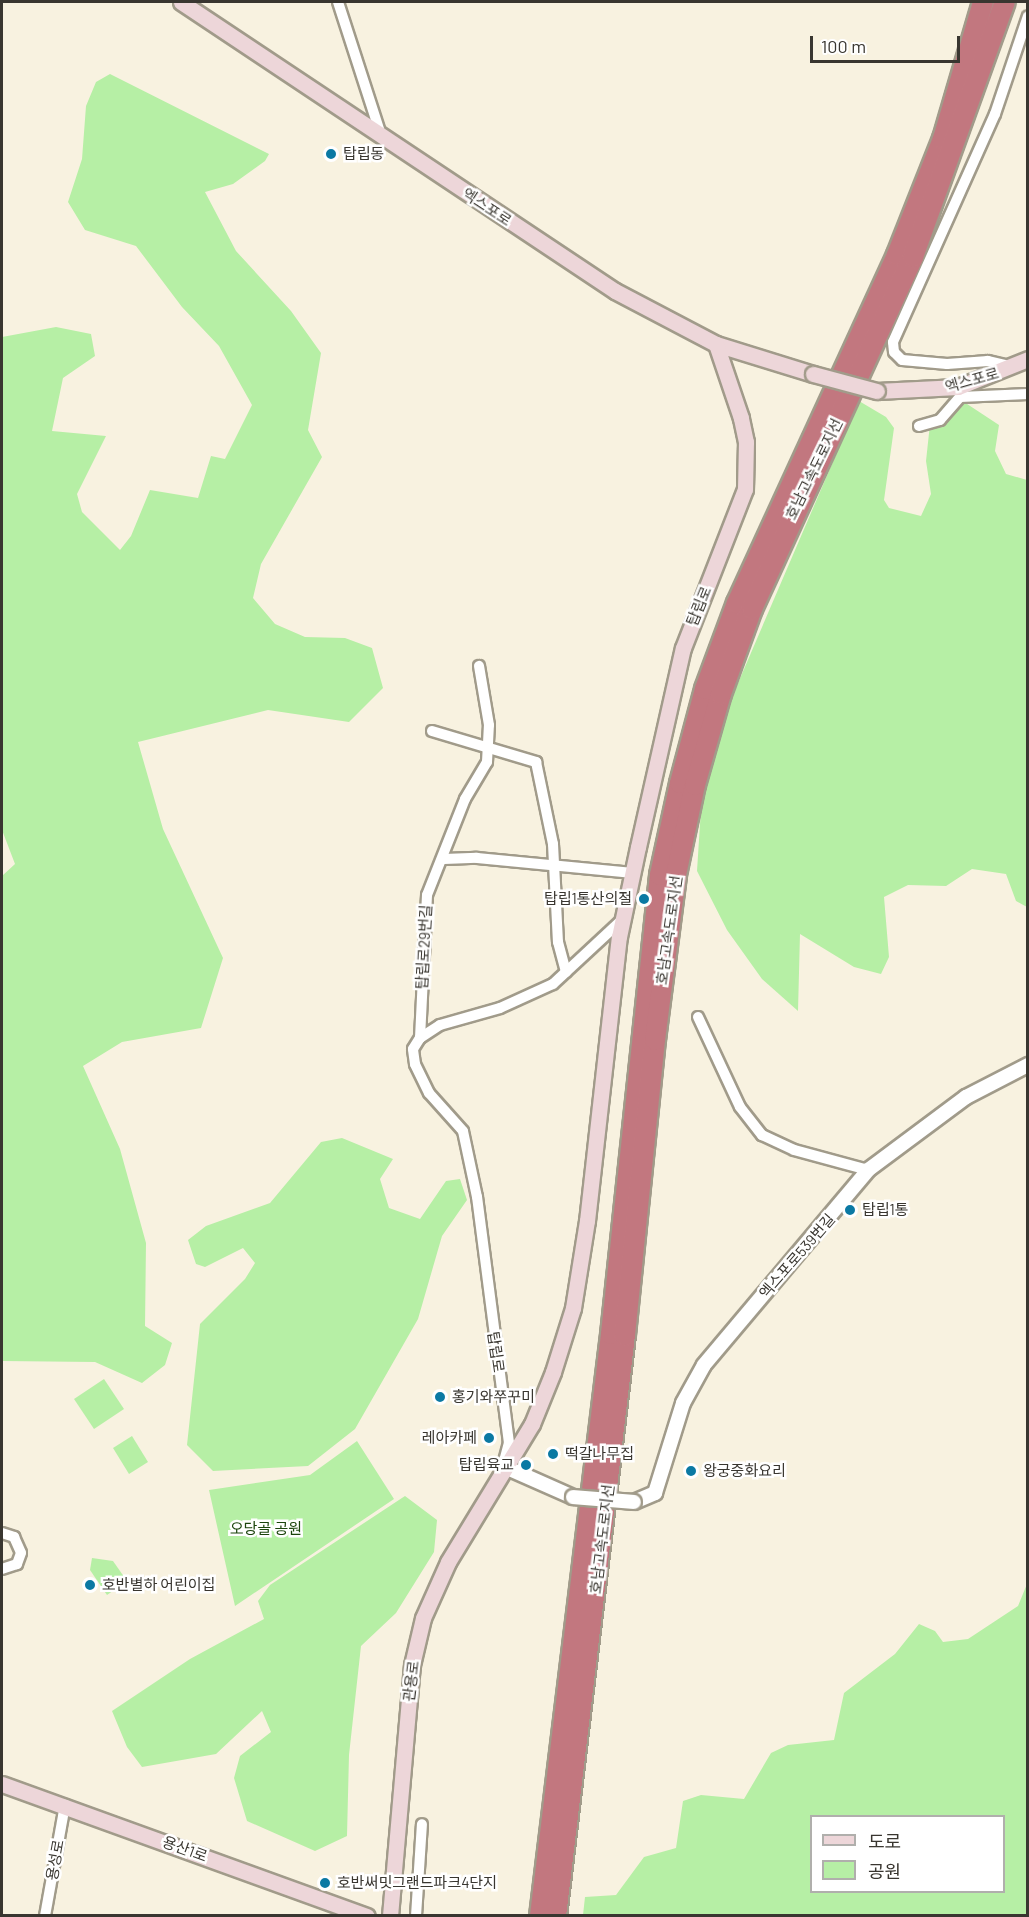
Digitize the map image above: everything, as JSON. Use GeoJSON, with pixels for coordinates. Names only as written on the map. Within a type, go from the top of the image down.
{"type":"FeatureCollection","features":[{"type":"Feature","properties":{"kind":"highway","name":"호남고속도로지선"},"geometry":{"type":"LineString","coordinates":[[540,1916],[611,1334],[660,874],[680,783],[705,689],[737,603],[897,255],[943,139],[983,2]]}},
{"type":"Feature","properties":{"kind":"highway","name":"호남고속도로지선"},"geometry":{"type":"LineString","coordinates":[[556,1916],[626,1335],[655,1040],[676,875],[695,785],[721,694],[752,609],[913,257],[1005,2]]}},
{"type":"Feature","properties":{"kind":"main road","name":"엑스포로"},"geometry":{"type":"LineString","coordinates":[[181,2],[615,291],[716,344],[813,375],[877,391],[958,387],[1028,359]]}},
{"type":"Feature","properties":{"kind":"main road","name":"탑립로"},"geometry":{"type":"LineString","coordinates":[[502,1466],[532,1424],[553,1372],[573,1308],[623,919],[683,648],[745,489],[746,442],[741,418],[716,344]]}},
{"type":"Feature","properties":{"kind":"main road","name":"관용로"},"geometry":{"type":"LineString","coordinates":[[390,1916],[412,1665],[423,1618],[448,1562],[502,1466]]}},
{"type":"Feature","properties":{"kind":"main road","name":"용산1로"},"geometry":{"type":"LineString","coordinates":[[2,1784],[367,1916]]}},
{"type":"Feature","properties":{"kind":"street"},"geometry":{"type":"LineString","coordinates":[[338,2],[383,138]]}},
{"type":"Feature","properties":{"kind":"street"},"geometry":{"type":"LineString","coordinates":[[1013,366],[988,361],[947,364],[902,360],[894,352],[893,342],[995,114],[1028,16]]}},
{"type":"Feature","properties":{"kind":"street","name":"엑스포로"},"geometry":{"type":"LineString","coordinates":[[919,426],[940,420],[960,397],[1028,394]]}},
{"type":"Feature","properties":{"kind":"street","name":"탑립로29번길"},"geometry":{"type":"LineString","coordinates":[[420,1038],[427,895],[444,859],[465,799],[487,762],[489,745],[479,666]]}},
{"type":"Feature","properties":{"kind":"street"},"geometry":{"type":"LineString","coordinates":[[432,731],[489,745],[536,762],[554,865],[558,942],[566,972]]}},
{"type":"Feature","properties":{"kind":"street"},"geometry":{"type":"LineString","coordinates":[[444,859],[554,865],[633,873]]}},
{"type":"Feature","properties":{"kind":"street"},"geometry":{"type":"LineString","coordinates":[[420,1038],[453,1019],[500,1008],[540,992],[566,972],[623,919]]}},
{"type":"Feature","properties":{"kind":"street"},"geometry":{"type":"LineString","coordinates":[[698,1017],[740,1107],[762,1135],[794,1150],[868,1170]]}},
{"type":"Feature","properties":{"kind":"street","name":"탑립로"},"geometry":{"type":"LineString","coordinates":[[420,1038],[413,1049],[415,1064],[429,1093],[463,1131],[477,1197],[509,1443],[502,1466]]}},
{"type":"Feature","properties":{"kind":"street","name":"엑스포로539번길"},"geometry":{"type":"LineString","coordinates":[[502,1466],[573,1497],[633,1502],[655,1493],[683,1403],[704,1365],[868,1170],[966,1097],[1028,1065]]}},
{"type":"Feature","properties":{"kind":"street"},"geometry":{"type":"LineString","coordinates":[[2,1533],[14,1537],[21,1553],[16,1564],[2,1569]]}},
{"type":"Feature","properties":{"kind":"street","name":"용성로"},"geometry":{"type":"LineString","coordinates":[[45,1916],[65,1805]]}},
{"type":"Feature","properties":{"kind":"street"},"geometry":{"type":"LineString","coordinates":[[416,1916],[422,1824]]}},
{"type":"Feature","properties":{"kind":"green space"},"geometry":{"type":"Polygon","coordinates":[[[110,74],[269,154],[265,161],[233,184],[205,192],[236,251],[291,311],[321,353],[308,430],[322,457],[261,564],[253,598],[275,624],[305,637],[345,638],[372,648],[383,688],[349,722],[268,710],[138,742],[163,829],[223,958],[201,1028],[122,1042],[83,1066],[120,1149],[146,1243],[145,1326],[172,1343],[165,1365],[142,1383],[95,1362],[2,1361],[2,876],[15,864],[2,830],[2,337],[56,327],[91,334],[95,356],[63,378],[52,431],[106,436],[77,494],[82,512],[120,550],[131,536],[150,490],[198,498],[211,456],[225,459],[252,405],[219,346],[182,307],[136,246],[85,230],[68,202],[82,159],[86,106],[96,82],[110,74]]]}},
{"type":"Feature","properties":{"kind":"green space"},"geometry":{"type":"Polygon","coordinates":[[[961,400],[999,425],[995,451],[1006,474],[1027,480],[1027,907],[1016,901],[1006,874],[972,869],[946,886],[908,885],[884,897],[889,957],[881,974],[854,967],[800,934],[798,1011],[762,979],[727,930],[697,871],[702,793],[723,718],[859,401],[886,417],[894,428],[884,500],[889,508],[921,516],[931,494],[926,461],[930,424],[961,400]]]}},
{"type":"Feature","properties":{"kind":"green space"},"geometry":{"type":"Polygon","coordinates":[[[342,1138],[393,1159],[380,1179],[389,1208],[420,1219],[446,1181],[460,1179],[467,1200],[442,1236],[418,1319],[355,1429],[308,1466],[213,1471],[187,1445],[200,1324],[245,1279],[255,1263],[243,1248],[205,1267],[196,1264],[188,1240],[206,1226],[270,1203],[321,1142],[342,1138]]]}},
{"type":"Feature","properties":{"kind":"green space"},"geometry":{"type":"Polygon","coordinates":[[[104,1379],[124,1409],[94,1429],[74,1399],[104,1379]]]}},
{"type":"Feature","properties":{"kind":"green space"},"geometry":{"type":"Polygon","coordinates":[[[132,1436],[148,1462],[129,1474],[113,1448],[132,1436]]]}},
{"type":"Feature","properties":{"kind":"green space","name":"오당골 공원"},"geometry":{"type":"Polygon","coordinates":[[[357,1441],[394,1499],[235,1606],[209,1490],[310,1475],[357,1441]]]}},
{"type":"Feature","properties":{"kind":"green space"},"geometry":{"type":"Polygon","coordinates":[[[405,1496],[437,1520],[434,1552],[396,1613],[361,1646],[349,1755],[347,1836],[315,1851],[247,1821],[234,1778],[240,1756],[271,1732],[262,1711],[216,1754],[142,1767],[127,1747],[112,1711],[190,1659],[264,1619],[258,1601],[270,1585],[405,1496]]]}},
{"type":"Feature","properties":{"kind":"green space"},"geometry":{"type":"Polygon","coordinates":[[[92,1558],[113,1561],[127,1581],[107,1595],[90,1570],[92,1558]]]}},
{"type":"Feature","properties":{"kind":"green space"},"geometry":{"type":"Polygon","coordinates":[[[1027,1584],[1027,1915],[583,1915],[585,1897],[616,1895],[644,1857],[676,1848],[683,1801],[701,1795],[744,1799],[771,1753],[788,1745],[834,1740],[844,1693],[895,1654],[919,1624],[935,1631],[943,1642],[968,1639],[1018,1606],[1027,1584]]]}},
{"type":"Feature","properties":{"kind":"place","name":"탑립동"},"geometry":{"type":"Point","coordinates":[331,154]}},
{"type":"Feature","properties":{"kind":"place","name":"탑립1통산의절"},"geometry":{"type":"Point","coordinates":[644,899]}},
{"type":"Feature","properties":{"kind":"place","name":"탑립1통"},"geometry":{"type":"Point","coordinates":[850,1210]}},
{"type":"Feature","properties":{"kind":"place","name":"홍기와쭈꾸미"},"geometry":{"type":"Point","coordinates":[440,1397]}},
{"type":"Feature","properties":{"kind":"place","name":"레아카페"},"geometry":{"type":"Point","coordinates":[489,1438]}},
{"type":"Feature","properties":{"kind":"place","name":"떡갈나무집"},"geometry":{"type":"Point","coordinates":[553,1454]}},
{"type":"Feature","properties":{"kind":"place","name":"탑립육교"},"geometry":{"type":"Point","coordinates":[526,1465]}},
{"type":"Feature","properties":{"kind":"place","name":"왕궁중화요리"},"geometry":{"type":"Point","coordinates":[691,1471]}},
{"type":"Feature","properties":{"kind":"place","name":"호반별하 어린이집"},"geometry":{"type":"Point","coordinates":[90,1585]}},
{"type":"Feature","properties":{"kind":"place","name":"호반써밋그랜드파크4단지"},"geometry":{"type":"Point","coordinates":[325,1883]}}]}
